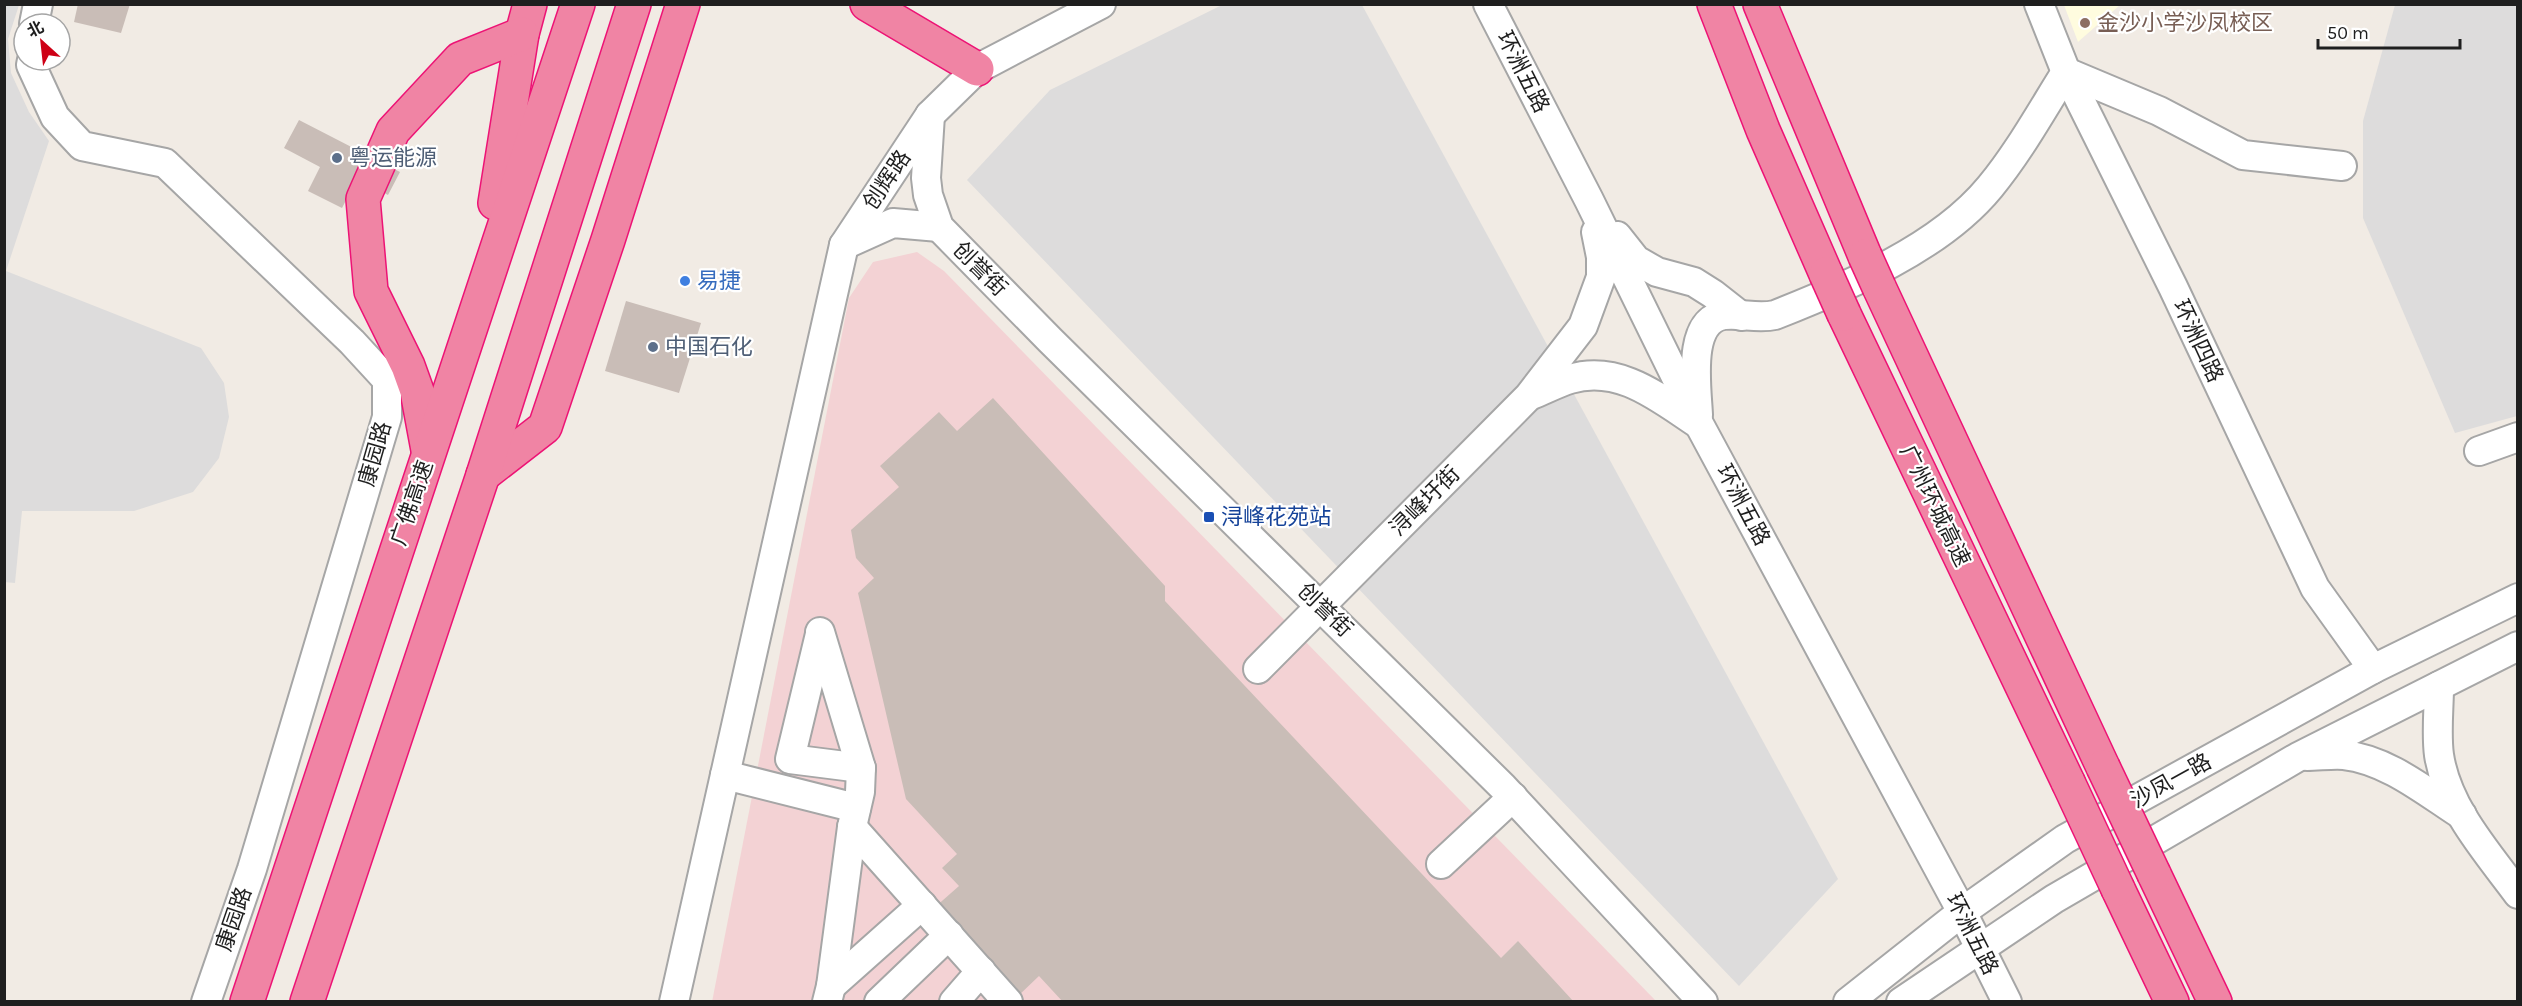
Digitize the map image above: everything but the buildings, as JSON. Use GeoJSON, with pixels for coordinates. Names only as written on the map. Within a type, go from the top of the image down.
{"type":"FeatureCollection","features":[{"type":"Feature","properties":{"kind":"highway","name":"广佛高速"},"geometry":{"type":"LineString","coordinates":[[247,1002],[578,4]]}},
{"type":"Feature","properties":{"kind":"highway"},"geometry":{"type":"LineString","coordinates":[[307,1002],[483,475],[634,4]]}},
{"type":"Feature","properties":{"kind":"highway"},"geometry":{"type":"LineString","coordinates":[[483,475],[545,427],[608,240],[683,4]]}},
{"type":"Feature","properties":{"kind":"highway"},"geometry":{"type":"LineString","coordinates":[[867,4],[976,69]]}},
{"type":"Feature","properties":{"kind":"highway","name":"广州环城高速"},"geometry":{"type":"LineString","coordinates":[[1714,4],[1763,130],[1844,314],[2172,1002]]}},
{"type":"Feature","properties":{"kind":"highway","name":"广州环城高速"},"geometry":{"type":"LineString","coordinates":[[1760,4],[1879,287],[2215,1002]]}},
{"type":"Feature","properties":{"kind":"highway"},"geometry":{"type":"LineString","coordinates":[[479,299],[526,19]]}},
{"type":"Feature","properties":{"kind":"highway"},"geometry":{"type":"LineString","coordinates":[[429,454],[417,391],[408,366],[371,291],[363,199],[393,131],[460,59],[526,19]]}},
{"type":"Feature","properties":{"kind":"street","name":"创辉路"},"geometry":{"type":"LineString","coordinates":[[844,245],[930,115],[976,69],[1101,4]]}},
{"type":"Feature","properties":{"kind":"street","name":"环洲五路"},"geometry":{"type":"LineString","coordinates":[[1488,4],[1589,200],[1699,424],[1962,912],[2007,1002]]}},
{"type":"Feature","properties":{"kind":"street","name":"环洲四路"},"geometry":{"type":"LineString","coordinates":[[2038,4],[2066,72],[2173,287],[2315,588],[2373,669]]}},
{"type":"Feature","properties":{"kind":"street","name":"康园路"},"geometry":{"type":"LineString","coordinates":[[34,72],[55,117],[82,146],[165,164],[344,334],[387,380],[387,417],[252,869],[206,1002]]}},
{"type":"Feature","properties":{"kind":"street"},"geometry":{"type":"LineString","coordinates":[[1699,424],[1696,359],[1699,336],[1712,320],[1722,315],[1762,318],[1790,309],[1907,256],[1961,216],[1990,187],[2066,72],[2159,111],[2243,155],[2342,166]]}},
{"type":"Feature","properties":{"kind":"street"},"geometry":{"type":"LineString","coordinates":[[674,1002],[844,245],[893,223],[939,227],[928,195],[926,178],[930,115]]}},
{"type":"Feature","properties":{"kind":"street"},"geometry":{"type":"LineString","coordinates":[[1589,200],[1636,260],[1657,272],[1694,282],[1741,316]]}},
{"type":"Feature","properties":{"kind":"street","name":"浔峰圩街"},"geometry":{"type":"LineString","coordinates":[[1258,669],[1529,396],[1583,326],[1601,277],[1601,257],[1589,200]]}},
{"type":"Feature","properties":{"kind":"street","name":"创誉街"},"geometry":{"type":"LineString","coordinates":[[939,227],[1513,797],[1703,1002]]}},
{"type":"Feature","properties":{"kind":"street"},"geometry":{"type":"LineString","coordinates":[[1529,396],[1570,379],[1584,376],[1623,379],[1649,391],[1699,424]]}},
{"type":"Feature","properties":{"kind":"street"},"geometry":{"type":"LineString","coordinates":[[2479,451],[2517,437]]}},
{"type":"Feature","properties":{"kind":"street","name":"沙凤一路"},"geometry":{"type":"LineString","coordinates":[[1848,1002],[1962,912],[2065,839],[2373,669],[2517,598]]}},
{"type":"Feature","properties":{"kind":"street","name":"沙凤一路"},"geometry":{"type":"LineString","coordinates":[[1901,1002],[2054,899],[2298,757],[2517,646]]}},
{"type":"Feature","properties":{"kind":"street"},"geometry":{"type":"LineString","coordinates":[[2439,686],[2439,753],[2447,785],[2462,815],[2517,894]]}},
{"type":"Feature","properties":{"kind":"street"},"geometry":{"type":"LineString","coordinates":[[2298,757],[2343,755],[2384,766],[2462,815]]}},
{"type":"Feature","properties":{"kind":"street"},"geometry":{"type":"LineString","coordinates":[[829,994],[854,817],[860,792],[861,768]]}},
{"type":"Feature","properties":{"kind":"street"},"geometry":{"type":"LineString","coordinates":[[725,775],[854,817],[922,905],[1008,1002]]}},
{"type":"Feature","properties":{"kind":"street"},"geometry":{"type":"LineString","coordinates":[[1441,864],[1513,797]]}},
{"type":"Feature","properties":{"kind":"street"},"geometry":{"type":"LineString","coordinates":[[829,994],[922,905]]}},
{"type":"Feature","properties":{"kind":"street"},"geometry":{"type":"LineString","coordinates":[[879,1002],[949,935]]}},
{"type":"Feature","properties":{"kind":"street"},"geometry":{"type":"LineString","coordinates":[[954,1002],[981,971]]}},
{"type":"Feature","properties":{"kind":"shaded area","name":"金沙小学沙凤校区"},"geometry":{"type":"Polygon","coordinates":[[[2120,4],[2078,42],[2064,5],[2120,4]]]}},
{"type":"Feature","properties":{"kind":"shaded area"},"geometry":{"type":"Polygon","coordinates":[[[4,5],[19,5],[17,12],[12,12],[12,27],[8,39],[11,73],[29,112],[49,141],[6,271],[201,348],[224,383],[229,417],[219,458],[193,492],[134,511],[22,511],[15,583],[4,582],[4,5]]]}},
{"type":"Feature","properties":{"kind":"shaded area"},"geometry":{"type":"Polygon","coordinates":[[[1222,5],[1362,5],[1838,879],[1739,986],[967,180],[1050,90],[1222,5]]]}},
{"type":"Feature","properties":{"kind":"shaded area"},"geometry":{"type":"Polygon","coordinates":[[[2395,5],[2517,5],[2517,416],[2455,433],[2363,218],[2363,121],[2395,5]]]}},
{"type":"Feature","properties":{"kind":"shaded area"},"geometry":{"type":"Polygon","coordinates":[[[917,252],[944,271],[1656,1001],[712,1002],[849,298],[873,262],[917,252]]]}},
{"type":"Feature","properties":{"kind":"place","name":"金沙小学沙凤校区"},"geometry":{"type":"Point","coordinates":[2085,23]}},
{"type":"Feature","properties":{"kind":"place","name":"粤运能源"},"geometry":{"type":"Point","coordinates":[337,158]}},
{"type":"Feature","properties":{"kind":"place","name":"易捷"},"geometry":{"type":"Point","coordinates":[685,281]}},
{"type":"Feature","properties":{"kind":"place","name":"中国石化"},"geometry":{"type":"Point","coordinates":[653,347]}},
{"type":"Feature","properties":{"kind":"place","name":"浔峰花苑站"},"geometry":{"type":"Point","coordinates":[1209,517]}}]}
